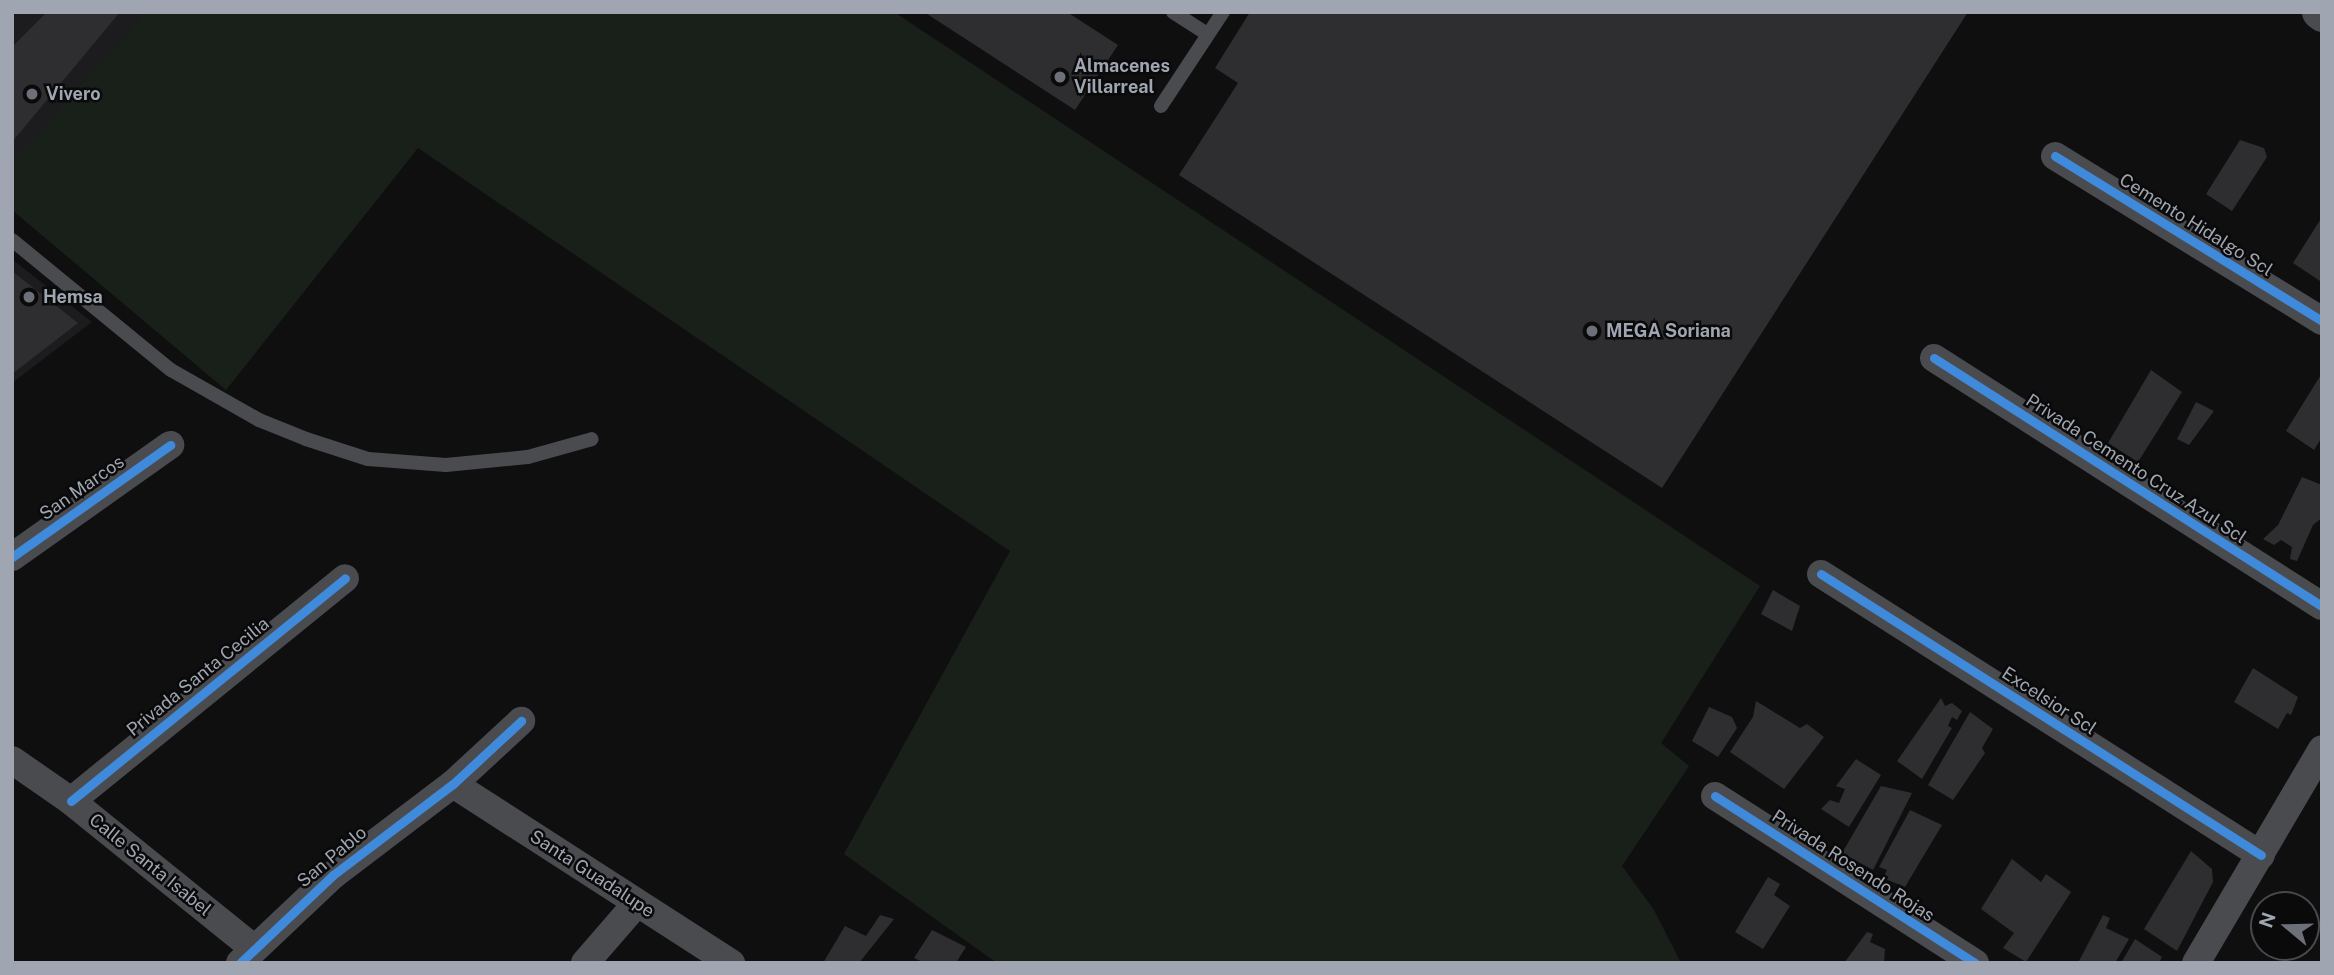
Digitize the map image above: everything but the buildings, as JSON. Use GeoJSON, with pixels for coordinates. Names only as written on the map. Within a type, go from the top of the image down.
{"type":"FeatureCollection","features":[{"type":"Feature","properties":{"kind":"street","name":"Cemento Hidalgo Scl"},"geometry":{"type":"LineString","coordinates":[[2054,156],[2322,321]]}},
{"type":"Feature","properties":{"kind":"street","name":"Privada Cemento Cruz Azul Scl"},"geometry":{"type":"LineString","coordinates":[[1934,358],[2322,606]]}},
{"type":"Feature","properties":{"kind":"street","name":"San Marcos"},"geometry":{"type":"LineString","coordinates":[[12,557],[170,445]]}},
{"type":"Feature","properties":{"kind":"street","name":"Excelsior Scl"},"geometry":{"type":"LineString","coordinates":[[1821,574],[2261,855]]}},
{"type":"Feature","properties":{"kind":"street","name":"Privada Santa Cecilia"},"geometry":{"type":"LineString","coordinates":[[71,801],[345,578]]}},
{"type":"Feature","properties":{"kind":"street","name":"San Pablo"},"geometry":{"type":"LineString","coordinates":[[246,955],[332,875],[453,784],[521,721]]}},
{"type":"Feature","properties":{"kind":"street"},"geometry":{"type":"LineString","coordinates":[[2196,963],[2322,749]]}},
{"type":"Feature","properties":{"kind":"street","name":"Calle Santa Isabel"},"geometry":{"type":"LineString","coordinates":[[12,760],[71,801],[246,955]]}},
{"type":"Feature","properties":{"kind":"street","name":"Santa Guadalupe"},"geometry":{"type":"LineString","coordinates":[[453,784],[731,963]]}},
{"type":"Feature","properties":{"kind":"street","name":"Privada Rosendo Rojas"},"geometry":{"type":"LineString","coordinates":[[1715,796],[1975,963]]}},
{"type":"Feature","properties":{"kind":"street"},"geometry":{"type":"LineString","coordinates":[[585,963],[637,903]]}},
{"type":"Feature","properties":{"kind":"lane"},"geometry":{"type":"LineString","coordinates":[[1173,12],[1208,34]]}},
{"type":"Feature","properties":{"kind":"lane"},"geometry":{"type":"LineString","coordinates":[[1161,106],[1223,12]]}},
{"type":"Feature","properties":{"kind":"lane"},"geometry":{"type":"LineString","coordinates":[[12,240],[171,370],[259,420],[306,439],[368,459],[446,465],[528,457],[592,439]]}},
{"type":"Feature","properties":{"kind":"shaded area"},"geometry":{"type":"Polygon","coordinates":[[[12,12],[206,12],[12,203],[12,12]]]}},
{"type":"Feature","properties":{"kind":"shaded area"},"geometry":{"type":"Polygon","coordinates":[[[146,12],[894,12],[1760,586],[1661,743],[1689,766],[1622,866],[1654,910],[1681,963],[997,963],[844,854],[1010,551],[418,148],[226,390],[12,210],[12,162],[146,12]]]}},
{"type":"Feature","properties":{"kind":"shaded area","name":"Hemsa"},"geometry":{"type":"Polygon","coordinates":[[[12,259],[92,322],[12,383],[12,259]]]}},
{"type":"Feature","properties":{"kind":"cycle path"},"geometry":{"type":"LineString","coordinates":[[2055,156],[2322,321]]}},
{"type":"Feature","properties":{"kind":"cycle path"},"geometry":{"type":"LineString","coordinates":[[1934,358],[2322,606]]}},
{"type":"Feature","properties":{"kind":"cycle path"},"geometry":{"type":"LineString","coordinates":[[12,557],[170,445]]}},
{"type":"Feature","properties":{"kind":"cycle path"},"geometry":{"type":"LineString","coordinates":[[1821,574],[2261,855]]}},
{"type":"Feature","properties":{"kind":"cycle path"},"geometry":{"type":"LineString","coordinates":[[71,801],[345,578]]}},
{"type":"Feature","properties":{"kind":"cycle path"},"geometry":{"type":"LineString","coordinates":[[240,963],[333,875],[453,784],[521,721]]}},
{"type":"Feature","properties":{"kind":"cycle path"},"geometry":{"type":"LineString","coordinates":[[1715,796],[1975,963]]}},
{"type":"Feature","properties":{"kind":"place","name":"Almacenes Villarreal"},"geometry":{"type":"Point","coordinates":[1060,77]}},
{"type":"Feature","properties":{"kind":"place","name":"Vivero"},"geometry":{"type":"Point","coordinates":[32,94]}},
{"type":"Feature","properties":{"kind":"place","name":"Hemsa"},"geometry":{"type":"Point","coordinates":[29,297]}},
{"type":"Feature","properties":{"kind":"place","name":"MEGA Soriana"},"geometry":{"type":"Point","coordinates":[1592,331]}}]}
